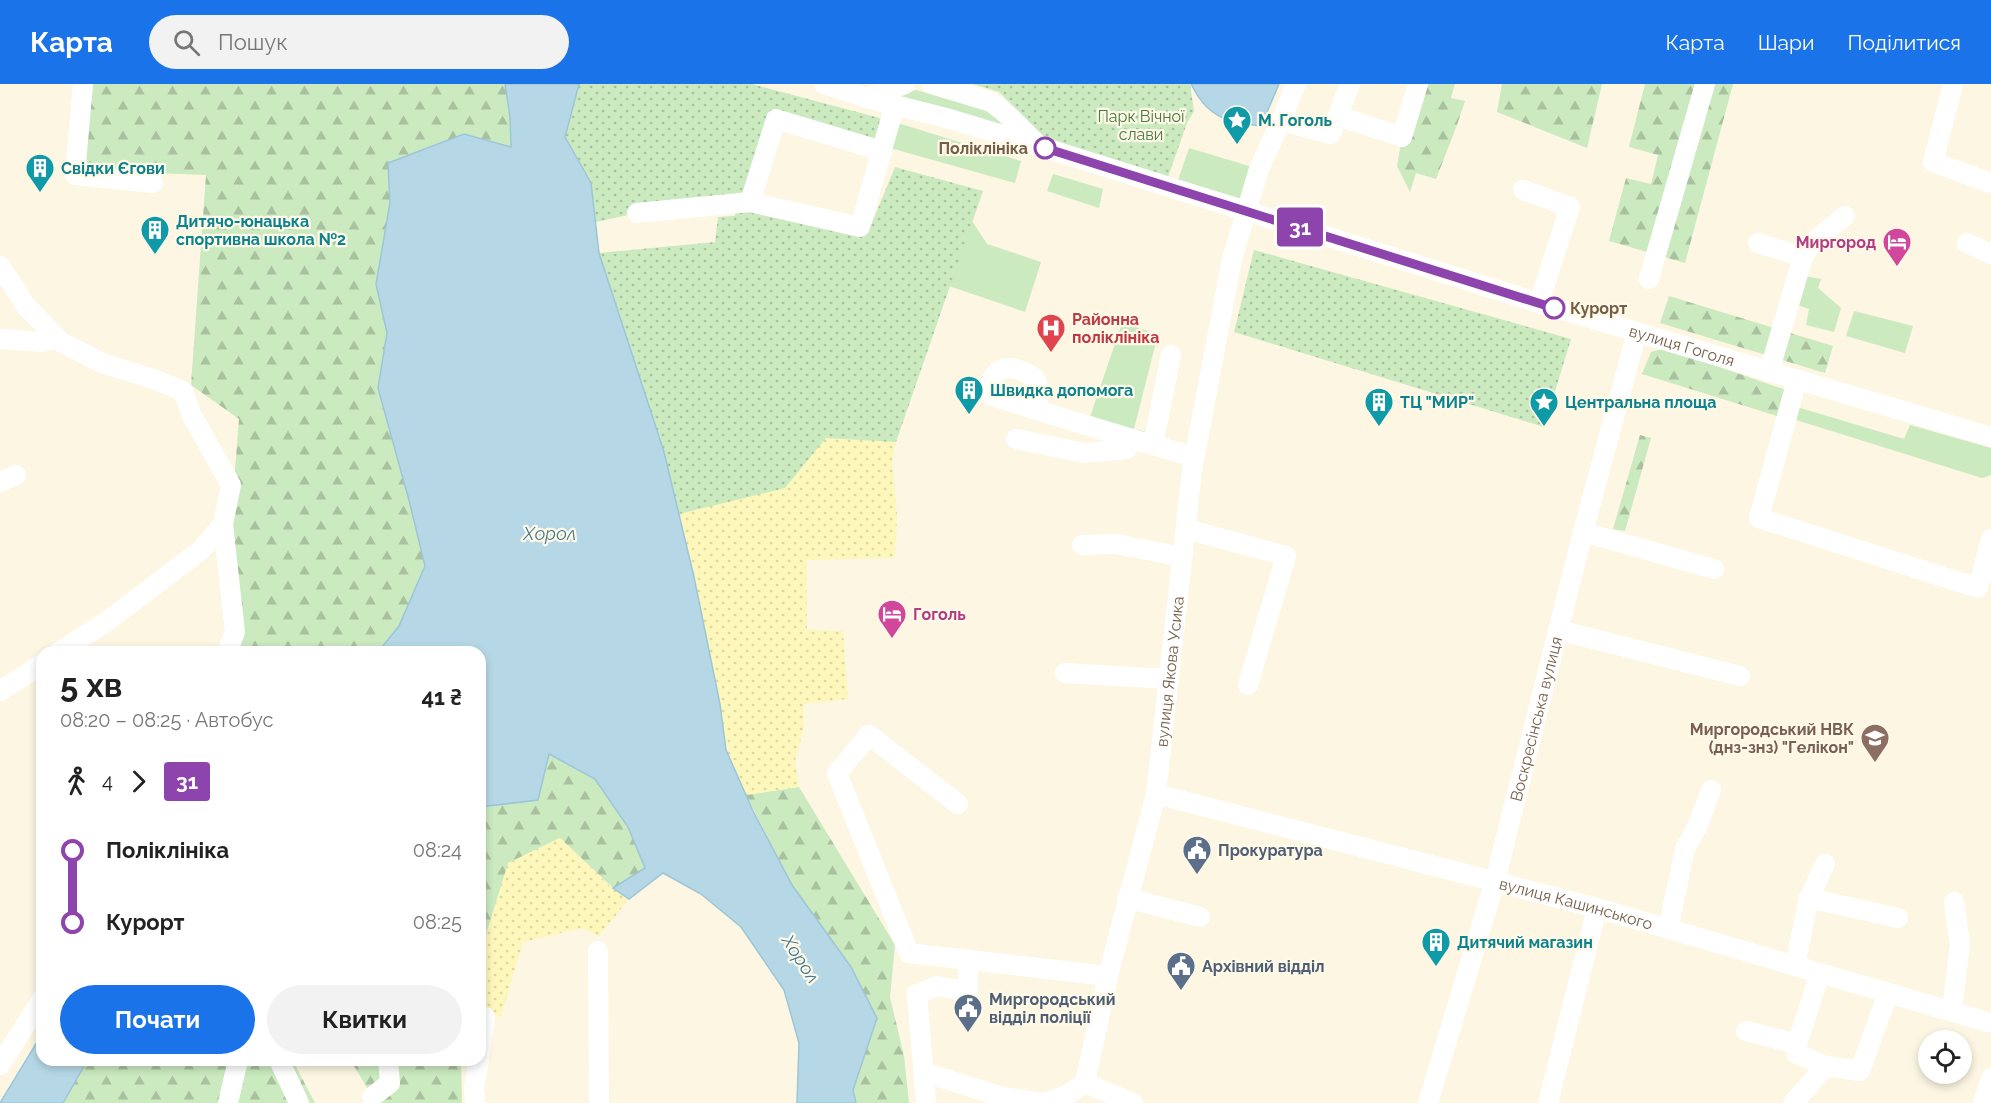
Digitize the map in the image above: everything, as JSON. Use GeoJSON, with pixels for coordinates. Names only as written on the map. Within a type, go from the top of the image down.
{"type":"FeatureCollection","features":[{"type":"Feature","properties":{"kind":"street"},"geometry":{"type":"LineString","coordinates":[[83,84],[75,175],[153,183]]}},
{"type":"Feature","properties":{"kind":"street","name":"вулиця Гоголя"},"geometry":{"type":"LineString","coordinates":[[824,84],[1039,146],[1539,303],[1991,437]]}},
{"type":"Feature","properties":{"kind":"street"},"geometry":{"type":"LineString","coordinates":[[867,98],[905,84]]}},
{"type":"Feature","properties":{"kind":"street"},"geometry":{"type":"LineString","coordinates":[[932,84],[992,102],[1039,146]]}},
{"type":"Feature","properties":{"kind":"street","name":"вулиця Якова Усика"},"geometry":{"type":"LineString","coordinates":[[1085,1083],[1108,976],[1156,794],[1195,457],[1232,259],[1259,169],[1296,84]]}},
{"type":"Feature","properties":{"kind":"street"},"geometry":{"type":"LineString","coordinates":[[1281,121],[1331,134],[1350,84]]}},
{"type":"Feature","properties":{"kind":"street"},"geometry":{"type":"LineString","coordinates":[[1338,116],[1402,137],[1418,84]]}},
{"type":"Feature","properties":{"kind":"street"},"geometry":{"type":"LineString","coordinates":[[1649,279],[1705,84]]}},
{"type":"Feature","properties":{"kind":"street"},"geometry":{"type":"LineString","coordinates":[[1953,84],[1933,162],[1991,183]]}},
{"type":"Feature","properties":{"kind":"street"},"geometry":{"type":"LineString","coordinates":[[638,213],[750,202],[860,227],[895,105]]}},
{"type":"Feature","properties":{"kind":"street"},"geometry":{"type":"LineString","coordinates":[[750,202],[776,119],[882,151]]}},
{"type":"Feature","properties":{"kind":"street"},"geometry":{"type":"LineString","coordinates":[[1523,190],[1570,207],[1539,303]]}},
{"type":"Feature","properties":{"kind":"street"},"geometry":{"type":"LineString","coordinates":[[1769,372],[1803,257],[1813,242],[1845,216]]}},
{"type":"Feature","properties":{"kind":"street"},"geometry":{"type":"LineString","coordinates":[[1758,243],[1803,257]]}},
{"type":"Feature","properties":{"kind":"street"},"geometry":{"type":"LineString","coordinates":[[1967,243],[1991,254]]}},
{"type":"Feature","properties":{"kind":"street"},"geometry":{"type":"LineString","coordinates":[[0,266],[26,306],[61,342],[102,363],[183,391],[191,414],[231,485],[223,524],[235,632],[229,646]]}},
{"type":"Feature","properties":{"kind":"street","name":"Воскресінська вулиця"},"geometry":{"type":"LineString","coordinates":[[1428,1103],[1495,881],[1583,532],[1637,332]]}},
{"type":"Feature","properties":{"kind":"street"},"geometry":{"type":"LineString","coordinates":[[0,339],[43,342],[56,338]]}},
{"type":"Feature","properties":{"kind":"street"},"geometry":{"type":"LineString","coordinates":[[1153,445],[1171,356]]}},
{"type":"Feature","properties":{"kind":"street"},"geometry":{"type":"LineString","coordinates":[[1797,380],[1759,518],[1978,588],[1991,539]]}},
{"type":"Feature","properties":{"kind":"street"},"geometry":{"type":"LineString","coordinates":[[1043,412],[1195,457]]}},
{"type":"Feature","properties":{"kind":"street"},"geometry":{"type":"LineString","coordinates":[[1016,439],[1085,453],[1127,449],[1132,439]]}},
{"type":"Feature","properties":{"kind":"street"},"geometry":{"type":"LineString","coordinates":[[68,646],[106,622],[201,550],[223,524]]}},
{"type":"Feature","properties":{"kind":"street"},"geometry":{"type":"LineString","coordinates":[[1186,529],[1286,555],[1248,685]]}},
{"type":"Feature","properties":{"kind":"street"},"geometry":{"type":"LineString","coordinates":[[1583,532],[1714,569]]}},
{"type":"Feature","properties":{"kind":"street"},"geometry":{"type":"LineString","coordinates":[[1082,544],[1116,544],[1182,557]]}},
{"type":"Feature","properties":{"kind":"street"},"geometry":{"type":"LineString","coordinates":[[1558,630],[1740,676]]}},
{"type":"Feature","properties":{"kind":"street"},"geometry":{"type":"LineString","coordinates":[[0,691],[36,668]]}},
{"type":"Feature","properties":{"kind":"street"},"geometry":{"type":"LineString","coordinates":[[1065,673],[1168,679]]}},
{"type":"Feature","properties":{"kind":"street"},"geometry":{"type":"LineString","coordinates":[[958,804],[869,735],[837,773],[909,953],[1108,976]]}},
{"type":"Feature","properties":{"kind":"street"},"geometry":{"type":"LineString","coordinates":[[1668,929],[1685,849],[1698,825],[1711,790]]}},
{"type":"Feature","properties":{"kind":"street","name":"вулиця Кашинського"},"geometry":{"type":"LineString","coordinates":[[1156,794],[1495,881],[1991,1023]]}},
{"type":"Feature","properties":{"kind":"street"},"geometry":{"type":"LineString","coordinates":[[1796,966],[1809,898],[1825,864]]}},
{"type":"Feature","properties":{"kind":"street"},"geometry":{"type":"LineString","coordinates":[[1128,898],[1200,917]]}},
{"type":"Feature","properties":{"kind":"street"},"geometry":{"type":"LineString","coordinates":[[1809,898],[1898,918]]}},
{"type":"Feature","properties":{"kind":"street"},"geometry":{"type":"LineString","coordinates":[[1952,1010],[1960,944],[1954,902]]}},
{"type":"Feature","properties":{"kind":"street"},"geometry":{"type":"LineString","coordinates":[[1548,1103],[1597,909]]}},
{"type":"Feature","properties":{"kind":"street"},"geometry":{"type":"LineString","coordinates":[[598,951],[599,1103]]}},
{"type":"Feature","properties":{"kind":"street"},"geometry":{"type":"LineString","coordinates":[[926,1103],[917,994],[937,986],[968,992],[968,960]]}},
{"type":"Feature","properties":{"kind":"street"},"geometry":{"type":"LineString","coordinates":[[1820,974],[1797,1044],[1797,1054],[1826,1066],[1860,1071],[1888,993]]}},
{"type":"Feature","properties":{"kind":"street"},"geometry":{"type":"LineString","coordinates":[[0,1065],[36,1008]]}},
{"type":"Feature","properties":{"kind":"street"},"geometry":{"type":"LineString","coordinates":[[1746,1031],[1797,1044]]}},
{"type":"Feature","properties":{"kind":"street"},"geometry":{"type":"LineString","coordinates":[[228,1103],[237,1066]]}},
{"type":"Feature","properties":{"kind":"street"},"geometry":{"type":"LineString","coordinates":[[282,1066],[299,1103]]}},
{"type":"Feature","properties":{"kind":"street"},"geometry":{"type":"LineString","coordinates":[[372,1097],[390,1083],[389,1066]]}},
{"type":"Feature","properties":{"kind":"street"},"geometry":{"type":"LineString","coordinates":[[475,1103],[474,1088],[478,1066]]}},
{"type":"Feature","properties":{"kind":"street"},"geometry":{"type":"LineString","coordinates":[[1793,1103],[1826,1066]]}},
{"type":"Feature","properties":{"kind":"street"},"geometry":{"type":"LineString","coordinates":[[923,1072],[1003,1100],[1044,1103],[1067,1095],[1085,1083],[1133,1103]]}},
{"type":"Feature","properties":{"kind":"street"},"geometry":{"type":"LineString","coordinates":[[1983,1103],[1991,1078]]}},
{"type":"Feature","properties":{"kind":"green space"},"geometry":{"type":"Polygon","coordinates":[[[88,84],[505,84],[510,117],[511,148],[464,134],[388,163],[390,203],[376,283],[387,333],[378,388],[425,566],[399,626],[383,646],[227,646],[230,533],[239,419],[191,385],[206,175],[79,170],[88,84]]]}},
{"type":"Feature","properties":{"kind":"green space"},"geometry":{"type":"Polygon","coordinates":[[[579,84],[752,84],[891,121],[882,151],[776,120],[750,201],[869,230],[895,167],[983,191],[896,442],[826,438],[785,488],[679,514],[664,452],[599,253],[715,242],[718,217],[735,216],[734,204],[637,213],[596,222],[591,183],[565,137],[579,84]]]}},
{"type":"Feature","properties":{"kind":"green space","name":"Парк Вічної слави"},"geometry":{"type":"Polygon","coordinates":[[[973,84],[1190,84],[1194,111],[1187,123],[1168,177],[1047,140],[999,92],[973,84]]]}},
{"type":"Feature","properties":{"kind":"green space"},"geometry":{"type":"Polygon","coordinates":[[[1418,84],[1455,84],[1451,98],[1465,101],[1436,179],[1416,173],[1410,192],[1397,166],[1402,137],[1418,84]]]}},
{"type":"Feature","properties":{"kind":"green space"},"geometry":{"type":"Polygon","coordinates":[[[1502,84],[1602,84],[1587,148],[1497,112],[1502,84]]]}},
{"type":"Feature","properties":{"kind":"green space"},"geometry":{"type":"Polygon","coordinates":[[[1645,84],[1733,84],[1685,263],[1609,241],[1626,178],[1651,184],[1658,155],[1629,147],[1645,84]]]}},
{"type":"Feature","properties":{"kind":"green space"},"geometry":{"type":"Polygon","coordinates":[[[916,90],[991,112],[1004,127],[899,96],[916,90]]]}},
{"type":"Feature","properties":{"kind":"green space"},"geometry":{"type":"Polygon","coordinates":[[[891,121],[1021,161],[1015,183],[883,146],[891,121]]]}},
{"type":"Feature","properties":{"kind":"green space"},"geometry":{"type":"Polygon","coordinates":[[[1189,148],[1259,169],[1249,201],[1178,180],[1189,148]]]}},
{"type":"Feature","properties":{"kind":"green space"},"geometry":{"type":"Polygon","coordinates":[[[1053,174],[1103,189],[1099,208],[1047,191],[1053,174]]]}},
{"type":"Feature","properties":{"kind":"green space"},"geometry":{"type":"Polygon","coordinates":[[[972,221],[987,244],[1041,262],[1025,312],[949,286],[972,221]]]}},
{"type":"Feature","properties":{"kind":"green space"},"geometry":{"type":"Polygon","coordinates":[[[1254,250],[1571,339],[1544,427],[1234,332],[1254,250]]]}},
{"type":"Feature","properties":{"kind":"green space"},"geometry":{"type":"Polygon","coordinates":[[[1805,276],[1821,279],[1818,288],[1841,308],[1834,332],[1806,325],[1809,309],[1797,305],[1805,276]]]}},
{"type":"Feature","properties":{"kind":"green space"},"geometry":{"type":"Polygon","coordinates":[[[1669,296],[1833,346],[1825,373],[1660,323],[1669,296]]]}},
{"type":"Feature","properties":{"kind":"green space"},"geometry":{"type":"Polygon","coordinates":[[[1854,311],[1913,326],[1905,353],[1846,336],[1854,311]]]}},
{"type":"Feature","properties":{"kind":"green space"},"geometry":{"type":"Polygon","coordinates":[[[1122,323],[1158,334],[1134,429],[1155,434],[1087,426],[1122,323]]]}},
{"type":"Feature","properties":{"kind":"green space"},"geometry":{"type":"Polygon","coordinates":[[[1665,348],[1786,390],[1777,416],[1642,374],[1651,352],[1665,348]]]}},
{"type":"Feature","properties":{"kind":"green space"},"geometry":{"type":"Polygon","coordinates":[[[1797,407],[1904,439],[1910,425],[1991,448],[1991,475],[1982,478],[1793,419],[1797,407]]]}},
{"type":"Feature","properties":{"kind":"green space"},"geometry":{"type":"Polygon","coordinates":[[[1640,435],[1651,438],[1625,531],[1613,529],[1640,435]]]}},
{"type":"Feature","properties":{"kind":"green space"},"geometry":{"type":"Polygon","coordinates":[[[548,754],[595,779],[628,827],[645,868],[613,888],[560,838],[509,863],[486,935],[486,806],[548,754]]]}},
{"type":"Feature","properties":{"kind":"green space"},"geometry":{"type":"Polygon","coordinates":[[[799,787],[895,945],[890,997],[904,1056],[909,1103],[856,1103],[853,1090],[877,1018],[851,967],[792,885],[746,795],[799,787]]]}},
{"type":"Feature","properties":{"kind":"green space"},"geometry":{"type":"Polygon","coordinates":[[[84,1066],[296,1066],[315,1103],[63,1103],[84,1066]]]}},
{"type":"Feature","properties":{"kind":"green space"},"geometry":{"type":"Polygon","coordinates":[[[354,1066],[461,1066],[462,1103],[376,1103],[354,1066]]]}},
{"type":"Feature","properties":{"kind":"sand"},"geometry":{"type":"Polygon","coordinates":[[[826,438],[896,442],[892,461],[897,514],[895,558],[806,560],[807,630],[843,631],[848,699],[803,704],[804,727],[795,761],[799,787],[746,795],[726,750],[720,704],[679,514],[785,488],[826,438]]]}},
{"type":"Feature","properties":{"kind":"sand"},"geometry":{"type":"Polygon","coordinates":[[[560,838],[612,888],[629,899],[599,936],[582,928],[523,942],[501,1016],[486,1017],[486,934],[508,863],[560,838]]]}},
{"type":"Feature","properties":{"kind":"water","name":"Хорол"},"geometry":{"type":"Polygon","coordinates":[[[505,84],[579,84],[565,137],[591,183],[599,253],[664,452],[694,577],[720,704],[726,750],[753,811],[792,885],[851,967],[877,1018],[853,1090],[856,1103],[797,1103],[799,1043],[784,990],[741,927],[701,894],[663,873],[629,899],[613,888],[645,868],[628,827],[595,779],[549,754],[538,800],[486,806],[486,646],[383,646],[399,626],[425,566],[378,388],[387,333],[376,284],[390,203],[388,163],[464,134],[511,147],[510,117],[505,84]]]}},
{"type":"Feature","properties":{"kind":"water"},"geometry":{"type":"Polygon","coordinates":[[[1191,84],[1279,84],[1261,126],[1246,124],[1238,116],[1231,121],[1218,115],[1202,102],[1191,84]]]}},
{"type":"Feature","properties":{"kind":"water"},"geometry":{"type":"Polygon","coordinates":[[[36,1044],[36,1066],[84,1066],[63,1103],[0,1103],[36,1044]]]}},
{"type":"Feature","properties":{"kind":"bus line","name":"31"},"geometry":{"type":"LineString","coordinates":[[1045,148],[1554,308]]}},
{"type":"Feature","properties":{"kind":"place","name":"М. Гоголь"},"geometry":{"type":"Point","coordinates":[1237,146]}},
{"type":"Feature","properties":{"kind":"place","name":"Поліклініка"},"geometry":{"type":"Point","coordinates":[1045,148]}},
{"type":"Feature","properties":{"kind":"place","name":"Свідки Єгови"},"geometry":{"type":"Point","coordinates":[40,194]}},
{"type":"Feature","properties":{"kind":"place","name":"Дитячо-юнацька спортивна школа №2"},"geometry":{"type":"Point","coordinates":[155,256]}},
{"type":"Feature","properties":{"kind":"place","name":"Миргород"},"geometry":{"type":"Point","coordinates":[1897,268]}},
{"type":"Feature","properties":{"kind":"place","name":"Курорт"},"geometry":{"type":"Point","coordinates":[1554,308]}},
{"type":"Feature","properties":{"kind":"place","name":"Районна поліклініка"},"geometry":{"type":"Point","coordinates":[1051,354]}},
{"type":"Feature","properties":{"kind":"place","name":"Швидка допомога"},"geometry":{"type":"Point","coordinates":[969,416]}},
{"type":"Feature","properties":{"kind":"place","name":"ТЦ \"МИР\""},"geometry":{"type":"Point","coordinates":[1379,428]}},
{"type":"Feature","properties":{"kind":"place","name":"Центральна площа"},"geometry":{"type":"Point","coordinates":[1544,428]}},
{"type":"Feature","properties":{"kind":"place","name":"Гоголь"},"geometry":{"type":"Point","coordinates":[892,640]}},
{"type":"Feature","properties":{"kind":"place","name":"Миргородський НВК (днз-знз) \"Гелікон\""},"geometry":{"type":"Point","coordinates":[1875,764]}},
{"type":"Feature","properties":{"kind":"place","name":"Прокуратура"},"geometry":{"type":"Point","coordinates":[1197,876]}},
{"type":"Feature","properties":{"kind":"place","name":"Дитячий магазин"},"geometry":{"type":"Point","coordinates":[1436,968]}},
{"type":"Feature","properties":{"kind":"place","name":"Архівний відділ"},"geometry":{"type":"Point","coordinates":[1181,992]}},
{"type":"Feature","properties":{"kind":"place","name":"Миргородський відділ поліції"},"geometry":{"type":"Point","coordinates":[968,1034]}}]}
